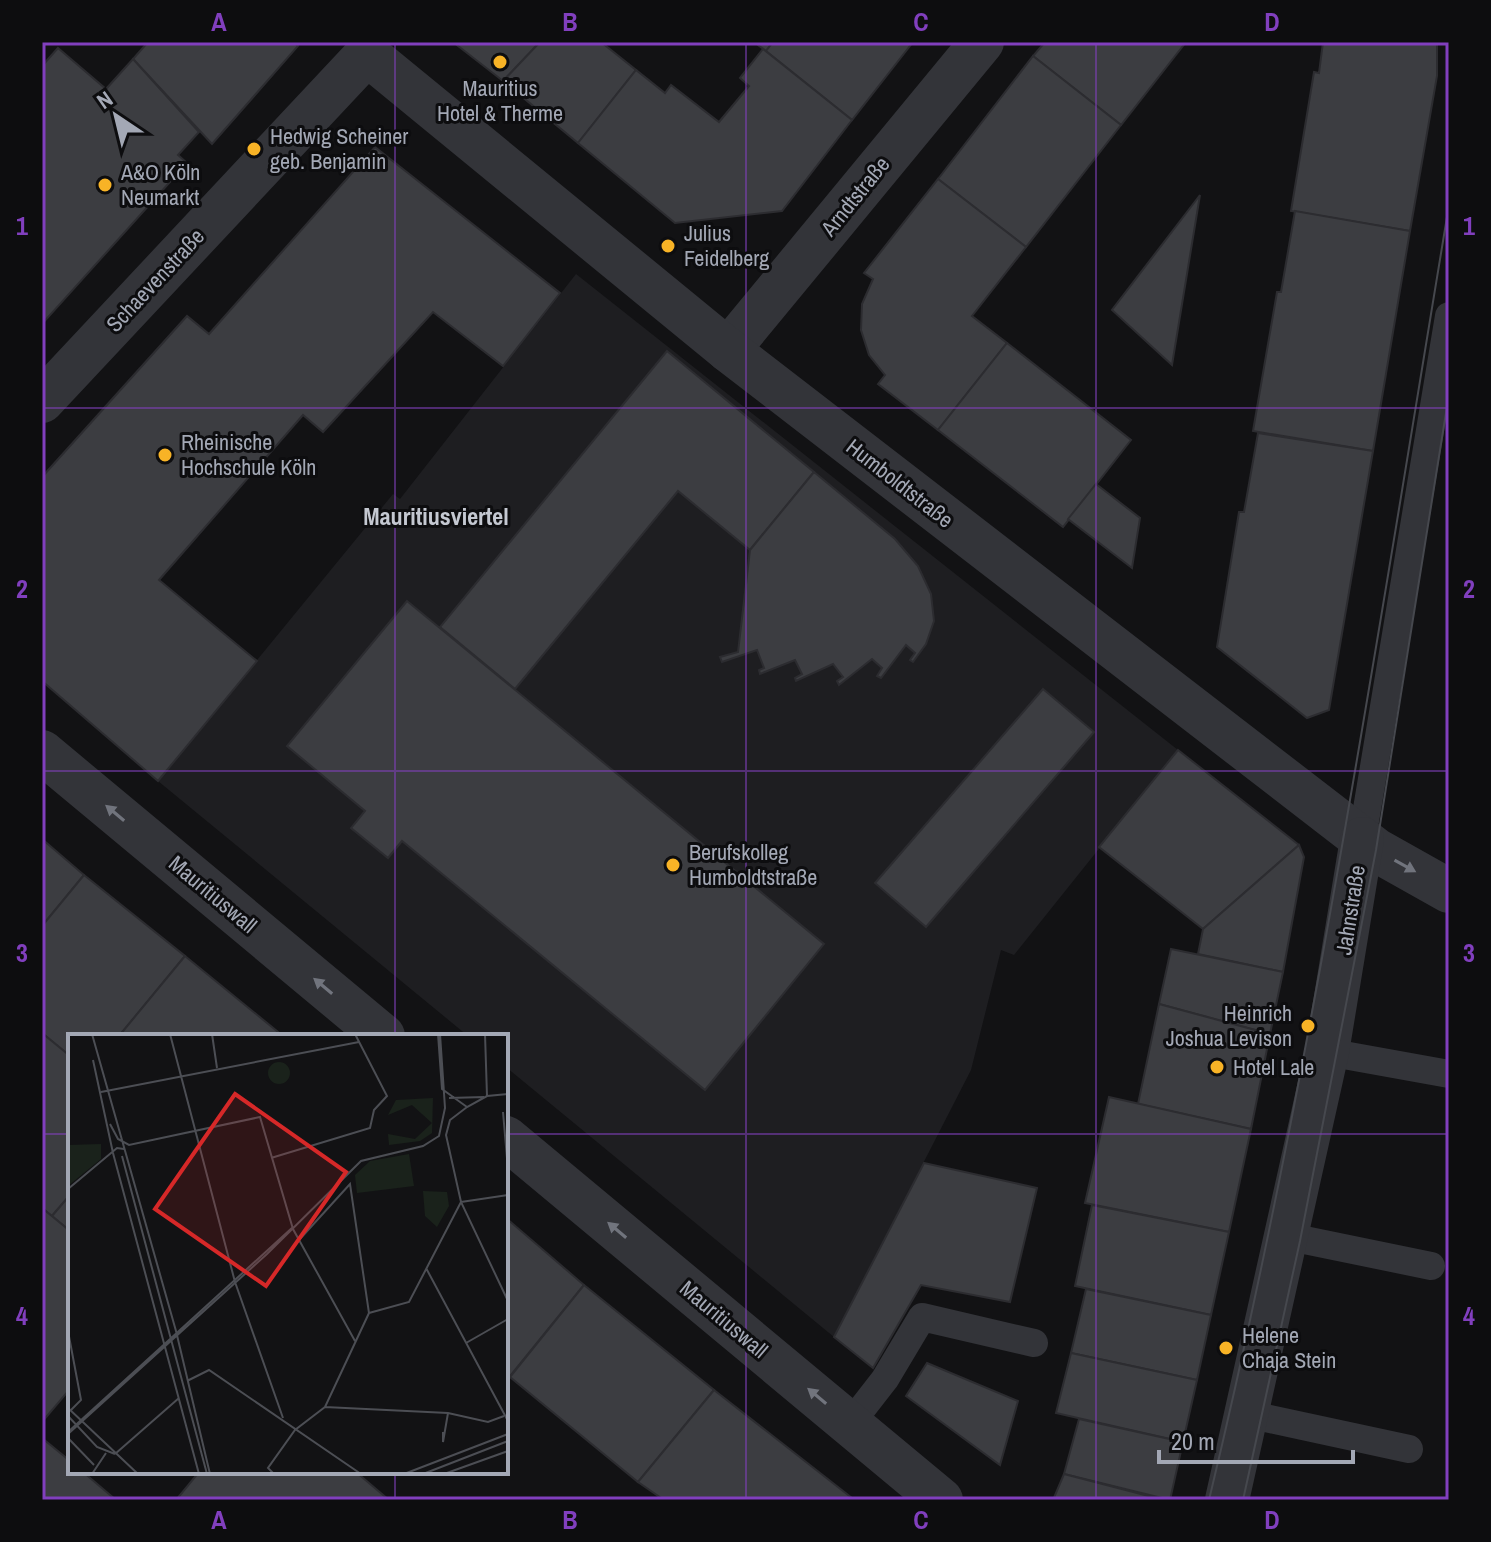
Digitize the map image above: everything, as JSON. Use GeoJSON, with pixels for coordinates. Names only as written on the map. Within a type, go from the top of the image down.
{"type":"FeatureCollection","features":[{"type":"Feature","properties":{"kind":"street","name":"Arndtstraße"},"geometry":{"type":"LineString","coordinates":[[728,350],[982,42]]}},
{"type":"Feature","properties":{"kind":"street","name":"Humboldtstraße"},"geometry":{"type":"LineString","coordinates":[[367,54],[728,350],[1362,839],[1449,891]]}},
{"type":"Feature","properties":{"kind":"street","name":"Schaevenstraße"},"geometry":{"type":"LineString","coordinates":[[42,401],[367,54]]}},
{"type":"Feature","properties":{"kind":"street","name":"Mauritiuswall"},"geometry":{"type":"LineString","coordinates":[[42,752],[381,1034]]}},
{"type":"Feature","properties":{"kind":"street","name":"Jahnstraße"},"geometry":{"type":"LineString","coordinates":[[1227,1500],[1327,1052],[1362,839]]}},
{"type":"Feature","properties":{"kind":"street","name":"Mauritiuswall"},"geometry":{"type":"LineString","coordinates":[[508,1140],[941,1500]]}},
{"type":"Feature","properties":{"kind":"lane","name":"Jahnstraße"},"geometry":{"type":"LineString","coordinates":[[1362,839],[1449,316]]}},
{"type":"Feature","properties":{"kind":"lane"},"geometry":{"type":"LineString","coordinates":[[1327,1052],[1449,1074]]}},
{"type":"Feature","properties":{"kind":"lane"},"geometry":{"type":"LineString","coordinates":[[1285,1236],[1431,1266]]}},
{"type":"Feature","properties":{"kind":"lane"},"geometry":{"type":"LineString","coordinates":[[850,1424],[885,1379],[922,1317],[1034,1343]]}},
{"type":"Feature","properties":{"kind":"lane"},"geometry":{"type":"LineString","coordinates":[[1247,1414],[1409,1449]]}},
{"type":"Feature","properties":{"kind":"shaded area","name":"Berufskolleg Humboldtstraße"},"geometry":{"type":"Polygon","coordinates":[[[576,274],[1178,750],[1014,955],[1001,950],[971,1070],[834,1337],[508,1069],[508,1034],[466,1034],[158,781],[393,494],[400,499],[576,274]]]}},
{"type":"Feature","properties":{"kind":"building"},"geometry":{"type":"Polygon","coordinates":[[[148,42],[293,42],[298,46],[212,144],[133,59],[148,42]]]}},
{"type":"Feature","properties":{"kind":"building","name":"Mauritius Hotel & Therme"},"geometry":{"type":"Polygon","coordinates":[[[453,42],[540,42],[503,81],[453,42]]]}},
{"type":"Feature","properties":{"kind":"building"},"geometry":{"type":"Polygon","coordinates":[[[540,42],[601,42],[636,70],[578,143],[503,81],[540,42]]]}},
{"type":"Feature","properties":{"kind":"building"},"geometry":{"type":"Polygon","coordinates":[[[754,42],[773,42],[766,51],[754,42]]]}},
{"type":"Feature","properties":{"kind":"building"},"geometry":{"type":"Polygon","coordinates":[[[773,42],[913,42],[852,120],[766,51],[773,42]]]}},
{"type":"Feature","properties":{"kind":"building"},"geometry":{"type":"Polygon","coordinates":[[[1045,42],[1186,42],[1121,125],[1033,56],[1045,42]]]}},
{"type":"Feature","properties":{"kind":"building"},"geometry":{"type":"Polygon","coordinates":[[[1323,42],[1437,42],[1437,76],[1410,231],[1291,211],[1314,72],[1319,73],[1323,42]]]}},
{"type":"Feature","properties":{"kind":"building","name":"A&O Köln Neumarkt"},"geometry":{"type":"Polygon","coordinates":[[[58,48],[106,89],[133,59],[199,132],[178,155],[187,163],[42,324],[42,66],[58,48]]]}},
{"type":"Feature","properties":{"kind":"building"},"geometry":{"type":"Polygon","coordinates":[[[763,49],[852,120],[782,211],[675,223],[578,143],[636,70],[665,93],[671,85],[719,122],[749,86],[740,78],[763,49]]]}},
{"type":"Feature","properties":{"kind":"building"},"geometry":{"type":"Polygon","coordinates":[[[1033,56],[1121,125],[1026,247],[938,179],[1033,56]]]}},
{"type":"Feature","properties":{"kind":"building","name":"Rheinische Hochschule Köln"},"geometry":{"type":"Polygon","coordinates":[[[375,147],[560,293],[503,366],[433,312],[323,432],[303,415],[159,580],[257,661],[158,781],[42,681],[42,477],[187,316],[209,334],[375,147]]]}},
{"type":"Feature","properties":{"kind":"building"},"geometry":{"type":"Polygon","coordinates":[[[938,179],[1026,247],[972,316],[1007,343],[938,430],[878,384],[885,375],[869,355],[861,330],[862,304],[873,279],[864,273],[938,179]]]}},
{"type":"Feature","properties":{"kind":"building"},"geometry":{"type":"Polygon","coordinates":[[[1200,195],[1172,365],[1112,310],[1200,195]]]}},
{"type":"Feature","properties":{"kind":"building"},"geometry":{"type":"Polygon","coordinates":[[[1295,211],[1410,231],[1373,451],[1253,431],[1277,292],[1281,292],[1295,211]]]}},
{"type":"Feature","properties":{"kind":"building"},"geometry":{"type":"Polygon","coordinates":[[[1007,343],[1131,440],[1063,527],[938,430],[1007,343]]]}},
{"type":"Feature","properties":{"kind":"building"},"geometry":{"type":"Polygon","coordinates":[[[667,351],[814,472],[750,550],[678,491],[515,689],[440,627],[667,351]]]}},
{"type":"Feature","properties":{"kind":"building"},"geometry":{"type":"Polygon","coordinates":[[[1258,433],[1373,451],[1329,710],[1307,718],[1217,647],[1239,512],[1244,512],[1258,433]]]}},
{"type":"Feature","properties":{"kind":"building"},"geometry":{"type":"Polygon","coordinates":[[[814,472],[895,539],[918,566],[931,594],[934,621],[926,644],[913,662],[910,660],[915,653],[906,645],[881,678],[877,676],[882,668],[872,659],[839,685],[837,681],[843,677],[833,664],[796,681],[795,678],[802,674],[795,660],[760,674],[759,670],[764,668],[757,650],[722,662],[720,657],[738,652],[750,550],[814,472]]]}},
{"type":"Feature","properties":{"kind":"building"},"geometry":{"type":"Polygon","coordinates":[[[1096,484],[1140,518],[1132,568],[1068,519],[1096,484]]]}},
{"type":"Feature","properties":{"kind":"building"},"geometry":{"type":"Polygon","coordinates":[[[407,601],[824,944],[705,1090],[402,841],[388,858],[351,828],[365,811],[287,746],[407,601]]]}},
{"type":"Feature","properties":{"kind":"building"},"geometry":{"type":"Polygon","coordinates":[[[1043,689],[1094,732],[926,927],[875,883],[1043,689]]]}},
{"type":"Feature","properties":{"kind":"building"},"geometry":{"type":"Polygon","coordinates":[[[1178,750],[1299,845],[1203,929],[1099,847],[1178,750]]]}},
{"type":"Feature","properties":{"kind":"building"},"geometry":{"type":"Polygon","coordinates":[[[42,839],[84,875],[42,926],[42,839]]]}},
{"type":"Feature","properties":{"kind":"building"},"geometry":{"type":"Polygon","coordinates":[[[1299,845],[1304,857],[1283,972],[1198,954],[1203,929],[1299,845]]]}},
{"type":"Feature","properties":{"kind":"building"},"geometry":{"type":"Polygon","coordinates":[[[84,875],[185,956],[121,1034],[68,1034],[68,1054],[42,1033],[42,926],[84,875]]]}},
{"type":"Feature","properties":{"kind":"building"},"geometry":{"type":"Polygon","coordinates":[[[1171,949],[1283,972],[1270,1034],[1159,1004],[1171,949]]]}},
{"type":"Feature","properties":{"kind":"building"},"geometry":{"type":"Polygon","coordinates":[[[185,956],[281,1034],[121,1034],[185,956]]]}},
{"type":"Feature","properties":{"kind":"building"},"geometry":{"type":"Polygon","coordinates":[[[1159,1004],[1270,1034],[1251,1129],[1138,1104],[1159,1004]]]}},
{"type":"Feature","properties":{"kind":"building"},"geometry":{"type":"Polygon","coordinates":[[[42,1033],[68,1054],[68,1197],[52,1216],[42,1208],[42,1033]]]}},
{"type":"Feature","properties":{"kind":"building"},"geometry":{"type":"Polygon","coordinates":[[[1109,1097],[1251,1129],[1229,1232],[1085,1203],[1109,1097]]]}},
{"type":"Feature","properties":{"kind":"building"},"geometry":{"type":"Polygon","coordinates":[[[924,1163],[1037,1188],[1010,1302],[921,1285],[873,1368],[834,1337],[924,1163]]]}},
{"type":"Feature","properties":{"kind":"building"},"geometry":{"type":"Polygon","coordinates":[[[68,1197],[68,1229],[52,1216],[68,1197]]]}},
{"type":"Feature","properties":{"kind":"building"},"geometry":{"type":"Polygon","coordinates":[[[1092,1205],[1229,1232],[1211,1315],[1075,1286],[1092,1205]]]}},
{"type":"Feature","properties":{"kind":"building"},"geometry":{"type":"Polygon","coordinates":[[[42,1208],[68,1229],[68,1391],[42,1422],[42,1208]]]}},
{"type":"Feature","properties":{"kind":"building"},"geometry":{"type":"Polygon","coordinates":[[[508,1220],[584,1285],[508,1379],[508,1220]]]}},
{"type":"Feature","properties":{"kind":"building"},"geometry":{"type":"Polygon","coordinates":[[[584,1285],[714,1390],[638,1482],[510,1377],[584,1285]]]}},
{"type":"Feature","properties":{"kind":"building"},"geometry":{"type":"Polygon","coordinates":[[[1086,1289],[1211,1315],[1197,1380],[1071,1353],[1086,1289]]]}},
{"type":"Feature","properties":{"kind":"building"},"geometry":{"type":"Polygon","coordinates":[[[1071,1353],[1197,1380],[1183,1442],[1056,1413],[1071,1353]]]}},
{"type":"Feature","properties":{"kind":"building"},"geometry":{"type":"Polygon","coordinates":[[[927,1363],[1018,1401],[1000,1465],[906,1396],[927,1363]]]}},
{"type":"Feature","properties":{"kind":"building"},"geometry":{"type":"Polygon","coordinates":[[[714,1390],[852,1498],[664,1500],[638,1482],[714,1390]]]}},
{"type":"Feature","properties":{"kind":"building"},"geometry":{"type":"Polygon","coordinates":[[[1079,1419],[1183,1442],[1170,1500],[1064,1474],[1079,1419]]]}},
{"type":"Feature","properties":{"kind":"building"},"geometry":{"type":"Polygon","coordinates":[[[42,1438],[68,1459],[68,1474],[85,1474],[116,1500],[42,1500],[42,1438]]]}},
{"type":"Feature","properties":{"kind":"building"},"geometry":{"type":"Polygon","coordinates":[[[197,1474],[358,1474],[389,1500],[176,1500],[197,1474]]]}},
{"type":"Feature","properties":{"kind":"building"},"geometry":{"type":"Polygon","coordinates":[[[1064,1474],[1164,1500],[1053,1500],[1064,1474]]]}},
{"type":"Feature","properties":{"kind":"tram line"},"geometry":{"type":"LineString","coordinates":[[1209,1500],[1280,1178],[1311,1016],[1369,692],[1449,205]]}},
{"type":"Feature","properties":{"kind":"tram line"},"geometry":{"type":"LineString","coordinates":[[1243,1500],[1300,1241],[1376,850],[1449,394]]}},
{"type":"Feature","properties":{"kind":"place","name":"Mauritius Hotel & Therme"},"geometry":{"type":"Point","coordinates":[500,62]}},
{"type":"Feature","properties":{"kind":"place","name":"Hedwig Scheiner geb. Benjamin"},"geometry":{"type":"Point","coordinates":[254,149]}},
{"type":"Feature","properties":{"kind":"place","name":"A&O Köln Neumarkt"},"geometry":{"type":"Point","coordinates":[105,185]}},
{"type":"Feature","properties":{"kind":"place","name":"Julius Feidelberg"},"geometry":{"type":"Point","coordinates":[668,246]}},
{"type":"Feature","properties":{"kind":"place","name":"Rheinische Hochschule Köln"},"geometry":{"type":"Point","coordinates":[165,455]}},
{"type":"Feature","properties":{"kind":"place","name":"Berufskolleg Humboldtstraße"},"geometry":{"type":"Point","coordinates":[673,865]}},
{"type":"Feature","properties":{"kind":"place","name":"Heinrich Joshua Levison"},"geometry":{"type":"Point","coordinates":[1308,1026]}},
{"type":"Feature","properties":{"kind":"place","name":"Hotel Lale"},"geometry":{"type":"Point","coordinates":[1217,1067]}},
{"type":"Feature","properties":{"kind":"place","name":"Helene Chaja Stein"},"geometry":{"type":"Point","coordinates":[1226,1348]}},
{"type":"Feature","properties":{"kind":"district","name":"Mauritiusviertel"},"geometry":{"type":"Point","coordinates":[436,517]}}]}
